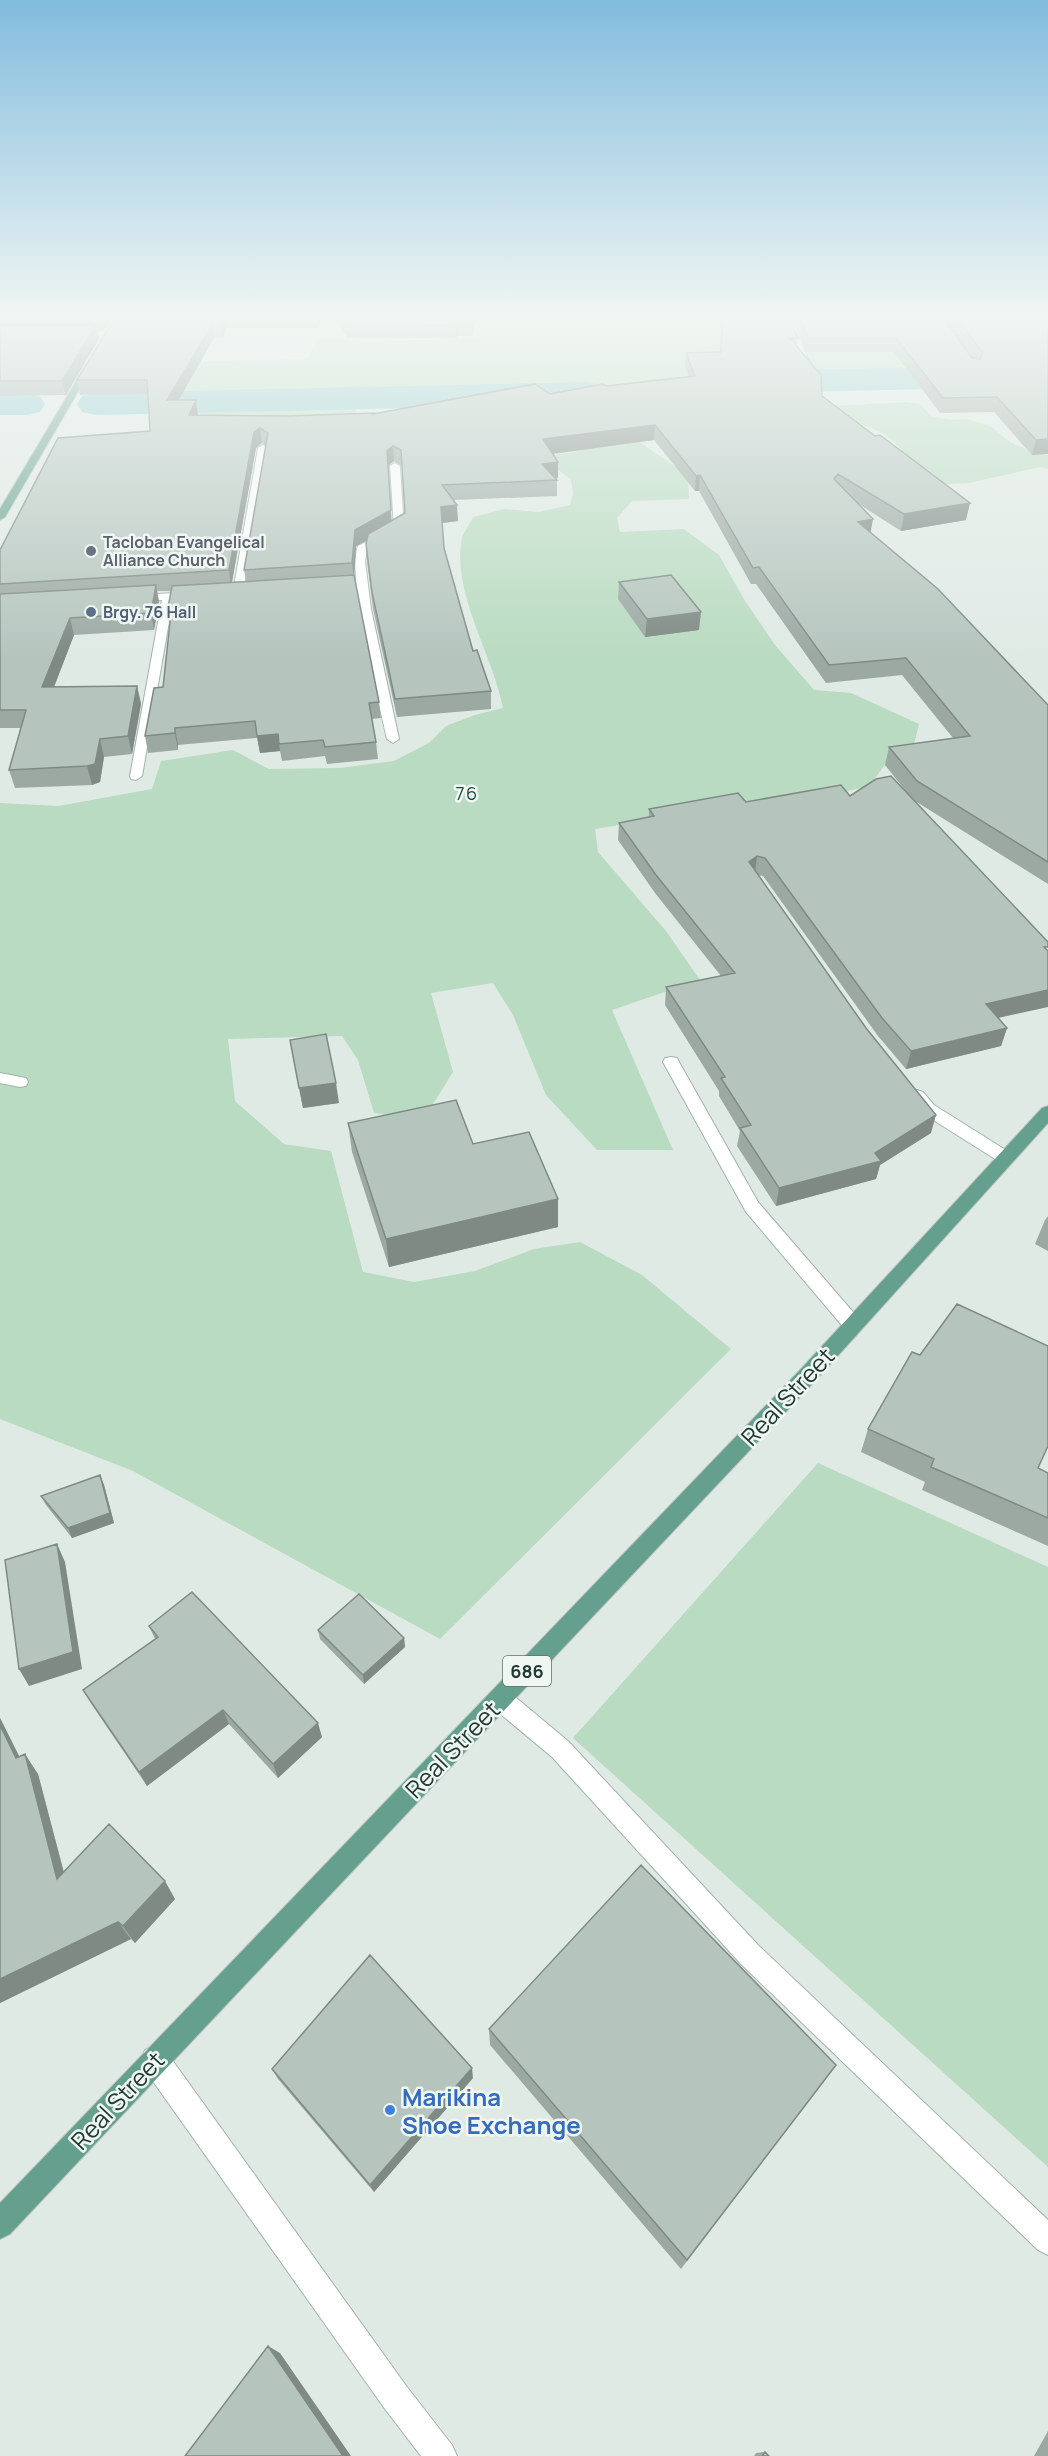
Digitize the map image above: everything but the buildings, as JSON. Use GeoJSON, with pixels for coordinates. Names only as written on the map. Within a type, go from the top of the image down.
{"type":"FeatureCollection","features":[{"type":"Feature","properties":{"kind":"main road"},"geometry":{"type":"LineString","coordinates":[[1,513],[52,429]]}},
{"type":"Feature","properties":{"kind":"main road","name":"Real Street"},"geometry":{"type":"LineString","coordinates":[[0,2224],[808,1375],[852,1324],[1048,1112]]}},
{"type":"Feature","properties":{"kind":"street"},"geometry":{"type":"LineString","coordinates":[[238,592],[263,448]]}},
{"type":"Feature","properties":{"kind":"street"},"geometry":{"type":"LineString","coordinates":[[393,739],[356,585],[359,554],[362,548],[399,529],[395,466]]}},
{"type":"Feature","properties":{"kind":"street"},"geometry":{"type":"LineString","coordinates":[[124,599],[203,594]]}},
{"type":"Feature","properties":{"kind":"street"},"geometry":{"type":"LineString","coordinates":[[136,776],[168,597]]}},
{"type":"Feature","properties":{"kind":"street"},"geometry":{"type":"LineString","coordinates":[[670,1062],[752,1207],[852,1324]]}},
{"type":"Feature","properties":{"kind":"street"},"geometry":{"type":"LineString","coordinates":[[0,1078],[20,1082]]}},
{"type":"Feature","properties":{"kind":"street"},"geometry":{"type":"LineString","coordinates":[[906,1083],[928,1109],[1006,1158]]}},
{"type":"Feature","properties":{"kind":"street"},"geometry":{"type":"LineString","coordinates":[[500,1699],[560,1749],[750,1955],[1048,2240]]}},
{"type":"Feature","properties":{"kind":"street"},"geometry":{"type":"LineString","coordinates":[[155,2060],[390,2389],[441,2456]]}},
{"type":"Feature","properties":{"kind":"green space"},"geometry":{"type":"Polygon","coordinates":[[[872,429],[994,429],[1010,442],[1038,455],[1048,455],[1048,469],[1040,467],[969,483],[925,485],[898,446],[872,429]]]}},
{"type":"Feature","properties":{"kind":"green space"},"geometry":{"type":"Polygon","coordinates":[[[632,437],[688,475],[689,499],[632,501],[617,518],[620,532],[684,529],[719,555],[745,601],[775,645],[814,690],[851,693],[919,724],[912,753],[885,765],[869,786],[796,803],[744,805],[595,829],[598,852],[666,931],[700,980],[612,1010],[673,1150],[597,1150],[546,1095],[513,1015],[493,983],[431,993],[453,1072],[423,1120],[374,1113],[358,1060],[342,1036],[228,1039],[235,1101],[284,1144],[331,1151],[363,1272],[414,1282],[475,1271],[534,1249],[580,1242],[642,1275],[731,1349],[440,1639],[133,1471],[0,1419],[0,803],[58,806],[152,789],[161,761],[233,750],[269,769],[340,768],[394,761],[429,743],[446,726],[503,708],[462,580],[460,559],[464,533],[473,517],[504,509],[539,512],[570,505],[573,494],[571,479],[539,457],[581,451],[578,440],[632,437]]]}},
{"type":"Feature","properties":{"kind":"green space"},"geometry":{"type":"Polygon","coordinates":[[[818,1463],[1048,1567],[1048,2167],[573,1738],[818,1463]]]}},
{"type":"Feature","properties":{"kind":"place","name":"Tacloban Evangelical Alliance Church"},"geometry":{"type":"Point","coordinates":[91,551]}},
{"type":"Feature","properties":{"kind":"place","name":"Brgy. 76 Hall"},"geometry":{"type":"Point","coordinates":[91,612]}},
{"type":"Feature","properties":{"kind":"place","name":"Marikina Shoe Exchange"},"geometry":{"type":"Point","coordinates":[390,2110]}},
{"type":"Feature","properties":{"kind":"district","name":"76"},"geometry":{"type":"Point","coordinates":[467,793]}}]}
